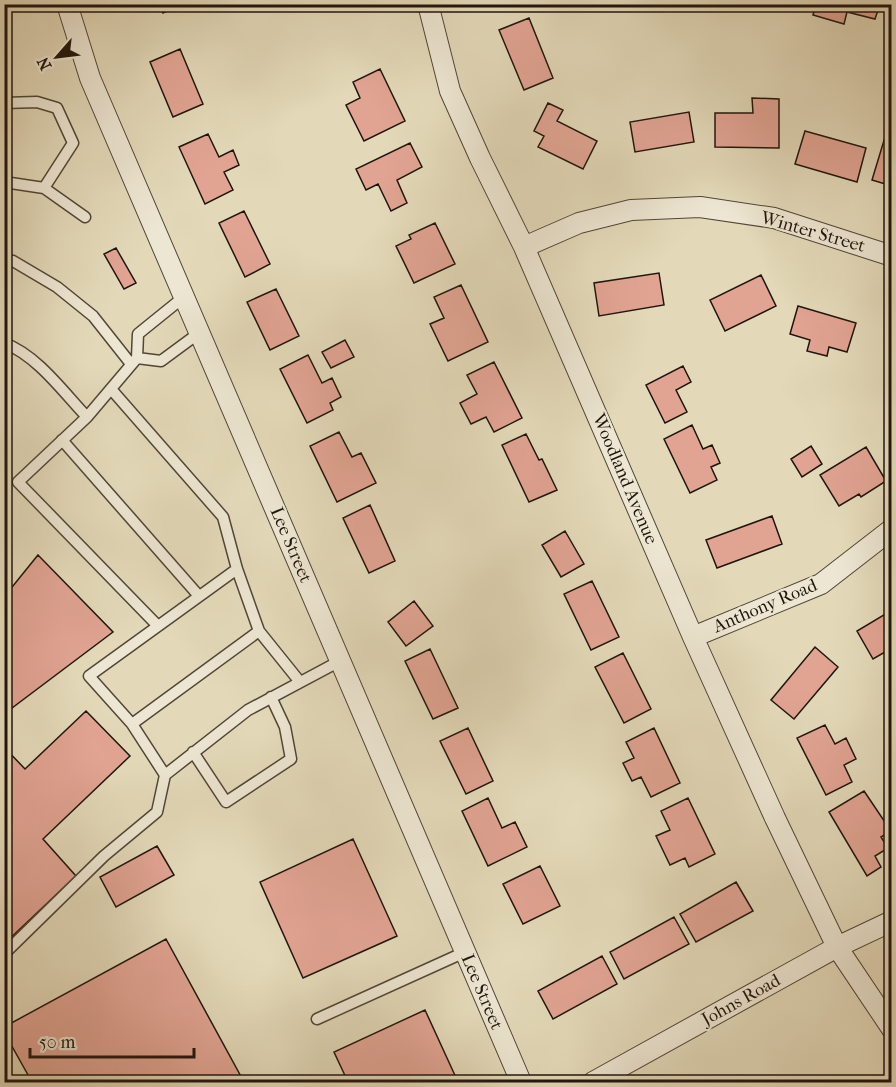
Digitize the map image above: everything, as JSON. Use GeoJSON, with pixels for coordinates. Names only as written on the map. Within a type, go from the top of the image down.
{"type":"FeatureCollection","features":[{"type":"Feature","properties":{"kind":"street","name":"Lee Street"},"geometry":{"type":"LineString","coordinates":[[67,4],[90,78],[521,1083]]}},
{"type":"Feature","properties":{"kind":"street","name":"Woodland Avenue"},"geometry":{"type":"LineString","coordinates":[[428,4],[450,91],[524,247],[693,637],[775,818],[837,947],[891,1029]]}},
{"type":"Feature","properties":{"kind":"street","name":"Winter Street"},"geometry":{"type":"LineString","coordinates":[[524,247],[579,223],[631,210],[700,207],[774,218],[891,256]]}},
{"type":"Feature","properties":{"kind":"street","name":"Anthony Road"},"geometry":{"type":"LineString","coordinates":[[693,637],[821,584],[891,529]]}},
{"type":"Feature","properties":{"kind":"street","name":"Johns Road"},"geometry":{"type":"LineString","coordinates":[[593,1083],[837,947],[891,921]]}},
{"type":"Feature","properties":{"kind":"lane"},"geometry":{"type":"LineString","coordinates":[[4,103],[37,102],[57,108],[73,142],[44,188]]}},
{"type":"Feature","properties":{"kind":"lane"},"geometry":{"type":"LineString","coordinates":[[4,182],[44,188],[85,217]]}},
{"type":"Feature","properties":{"kind":"lane"},"geometry":{"type":"LineString","coordinates":[[4,260],[13,261],[57,287],[93,316],[134,361],[161,361],[199,333]]}},
{"type":"Feature","properties":{"kind":"lane"},"geometry":{"type":"LineString","coordinates":[[157,625],[18,482],[87,417],[111,390],[134,361],[138,334],[185,296]]}},
{"type":"Feature","properties":{"kind":"lane"},"geometry":{"type":"LineString","coordinates":[[4,343],[39,366],[87,417]]}},
{"type":"Feature","properties":{"kind":"lane"},"geometry":{"type":"LineString","coordinates":[[111,390],[223,517],[237,569],[259,631],[300,682]]}},
{"type":"Feature","properties":{"kind":"lane"},"geometry":{"type":"LineString","coordinates":[[62,440],[199,596]]}},
{"type":"Feature","properties":{"kind":"lane"},"geometry":{"type":"LineString","coordinates":[[165,774],[132,724],[89,676],[237,569]]}},
{"type":"Feature","properties":{"kind":"lane"},"geometry":{"type":"LineString","coordinates":[[132,724],[259,631]]}},
{"type":"Feature","properties":{"kind":"lane"},"geometry":{"type":"LineString","coordinates":[[4,954],[104,856],[157,812],[165,774],[248,710],[340,661]]}},
{"type":"Feature","properties":{"kind":"lane"},"geometry":{"type":"LineString","coordinates":[[193,752],[226,802],[291,759],[285,727],[271,697]]}},
{"type":"Feature","properties":{"kind":"lane"},"geometry":{"type":"LineString","coordinates":[[317,1019],[465,952]]}},
{"type":"Feature","properties":{"kind":"building"},"geometry":{"type":"Polygon","coordinates":[[[146,4],[177,4],[178,6],[163,13],[159,5],[149,10],[146,4]]]}},
{"type":"Feature","properties":{"kind":"building"},"geometry":{"type":"Polygon","coordinates":[[[816,4],[880,4],[875,19],[847,12],[844,24],[813,15],[816,4]]]}},
{"type":"Feature","properties":{"kind":"building"},"geometry":{"type":"Polygon","coordinates":[[[529,18],[553,78],[524,90],[499,30],[529,18]]]}},
{"type":"Feature","properties":{"kind":"building"},"geometry":{"type":"Polygon","coordinates":[[[180,49],[203,104],[173,117],[150,62],[180,49]]]}},
{"type":"Feature","properties":{"kind":"building"},"geometry":{"type":"Polygon","coordinates":[[[380,69],[405,121],[364,141],[346,105],[360,98],[353,82],[380,69]]]}},
{"type":"Feature","properties":{"kind":"building"},"geometry":{"type":"Polygon","coordinates":[[[752,98],[779,99],[779,148],[715,147],[715,113],[753,113],[752,98]]]}},
{"type":"Feature","properties":{"kind":"building"},"geometry":{"type":"Polygon","coordinates":[[[548,103],[563,110],[557,121],[597,141],[583,169],[538,147],[544,136],[534,131],[548,103]]]}},
{"type":"Feature","properties":{"kind":"building"},"geometry":{"type":"Polygon","coordinates":[[[689,112],[694,142],[635,152],[630,122],[689,112]]]}},
{"type":"Feature","properties":{"kind":"building"},"geometry":{"type":"Polygon","coordinates":[[[805,131],[866,148],[857,182],[795,164],[805,131]]]}},
{"type":"Feature","properties":{"kind":"building"},"geometry":{"type":"Polygon","coordinates":[[[208,134],[219,157],[233,150],[239,165],[224,172],[233,190],[205,204],[179,147],[208,134]]]}},
{"type":"Feature","properties":{"kind":"building"},"geometry":{"type":"Polygon","coordinates":[[[885,137],[892,138],[892,186],[872,180],[885,137]]]}},
{"type":"Feature","properties":{"kind":"building"},"geometry":{"type":"Polygon","coordinates":[[[410,143],[422,167],[397,180],[407,203],[391,211],[378,184],[366,190],[356,169],[410,143]]]}},
{"type":"Feature","properties":{"kind":"building"},"geometry":{"type":"Polygon","coordinates":[[[244,211],[270,264],[245,277],[219,223],[244,211]]]}},
{"type":"Feature","properties":{"kind":"building"},"geometry":{"type":"Polygon","coordinates":[[[435,223],[455,264],[414,283],[396,246],[411,239],[409,235],[435,223]]]}},
{"type":"Feature","properties":{"kind":"building"},"geometry":{"type":"Polygon","coordinates":[[[116,248],[136,283],[124,289],[104,254],[116,248]]]}},
{"type":"Feature","properties":{"kind":"building"},"geometry":{"type":"Polygon","coordinates":[[[659,273],[664,305],[599,316],[594,283],[659,273]]]}},
{"type":"Feature","properties":{"kind":"building"},"geometry":{"type":"Polygon","coordinates":[[[761,275],[776,306],[725,331],[710,300],[761,275]]]}},
{"type":"Feature","properties":{"kind":"building"},"geometry":{"type":"Polygon","coordinates":[[[461,285],[488,342],[448,361],[430,324],[444,318],[434,297],[461,285]]]}},
{"type":"Feature","properties":{"kind":"building"},"geometry":{"type":"Polygon","coordinates":[[[276,289],[299,336],[270,350],[247,302],[276,289]]]}},
{"type":"Feature","properties":{"kind":"building"},"geometry":{"type":"Polygon","coordinates":[[[798,306],[856,323],[847,352],[829,347],[827,356],[807,351],[810,340],[790,334],[798,306]]]}},
{"type":"Feature","properties":{"kind":"building"},"geometry":{"type":"Polygon","coordinates":[[[345,340],[354,357],[331,368],[322,352],[345,340]]]}},
{"type":"Feature","properties":{"kind":"building"},"geometry":{"type":"Polygon","coordinates":[[[308,355],[322,383],[332,378],[341,397],[330,403],[333,410],[307,423],[280,369],[308,355]]]}},
{"type":"Feature","properties":{"kind":"building"},"geometry":{"type":"Polygon","coordinates":[[[494,362],[522,418],[494,432],[486,417],[471,424],[460,403],[477,394],[467,375],[494,362]]]}},
{"type":"Feature","properties":{"kind":"building"},"geometry":{"type":"Polygon","coordinates":[[[683,366],[691,382],[676,390],[687,412],[665,423],[646,385],[683,366]]]}},
{"type":"Feature","properties":{"kind":"building"},"geometry":{"type":"Polygon","coordinates":[[[692,425],[703,449],[712,445],[720,463],[711,467],[717,480],[690,493],[664,439],[692,425]]]}},
{"type":"Feature","properties":{"kind":"building"},"geometry":{"type":"Polygon","coordinates":[[[339,432],[352,457],[361,453],[376,483],[337,502],[310,446],[339,432]]]}},
{"type":"Feature","properties":{"kind":"building"},"geometry":{"type":"Polygon","coordinates":[[[526,434],[539,460],[542,459],[557,490],[529,502],[502,445],[526,434]]]}},
{"type":"Feature","properties":{"kind":"building"},"geometry":{"type":"Polygon","coordinates":[[[811,446],[822,464],[802,477],[791,459],[811,446]]]}},
{"type":"Feature","properties":{"kind":"building"},"geometry":{"type":"Polygon","coordinates":[[[866,447],[886,481],[861,497],[859,494],[839,506],[820,475],[866,447]]]}},
{"type":"Feature","properties":{"kind":"building"},"geometry":{"type":"Polygon","coordinates":[[[370,505],[395,561],[369,573],[343,518],[370,505]]]}},
{"type":"Feature","properties":{"kind":"building"},"geometry":{"type":"Polygon","coordinates":[[[772,516],[782,544],[717,568],[706,540],[772,516]]]}},
{"type":"Feature","properties":{"kind":"building"},"geometry":{"type":"Polygon","coordinates":[[[565,531],[584,564],[561,577],[542,545],[565,531]]]}},
{"type":"Feature","properties":{"kind":"building"},"geometry":{"type":"Polygon","coordinates":[[[38,555],[113,632],[4,714],[4,597],[38,555]]]}},
{"type":"Feature","properties":{"kind":"building"},"geometry":{"type":"Polygon","coordinates":[[[592,581],[619,637],[591,650],[564,594],[592,581]]]}},
{"type":"Feature","properties":{"kind":"building"},"geometry":{"type":"Polygon","coordinates":[[[414,601],[433,626],[406,646],[388,622],[414,601]]]}},
{"type":"Feature","properties":{"kind":"building"},"geometry":{"type":"Polygon","coordinates":[[[892,610],[892,648],[873,659],[857,631],[892,610]]]}},
{"type":"Feature","properties":{"kind":"building"},"geometry":{"type":"Polygon","coordinates":[[[815,647],[838,667],[794,719],[771,700],[815,647]]]}},
{"type":"Feature","properties":{"kind":"building"},"geometry":{"type":"Polygon","coordinates":[[[430,649],[458,708],[433,719],[405,661],[430,649]]]}},
{"type":"Feature","properties":{"kind":"building"},"geometry":{"type":"Polygon","coordinates":[[[623,653],[651,709],[624,723],[595,667],[623,653]]]}},
{"type":"Feature","properties":{"kind":"building"},"geometry":{"type":"Polygon","coordinates":[[[86,711],[130,756],[43,839],[76,876],[4,944],[4,747],[25,769],[86,711]]]}},
{"type":"Feature","properties":{"kind":"building"},"geometry":{"type":"Polygon","coordinates":[[[825,725],[835,744],[846,738],[856,759],[844,765],[852,782],[826,795],[797,738],[825,725]]]}},
{"type":"Feature","properties":{"kind":"building"},"geometry":{"type":"Polygon","coordinates":[[[468,728],[493,781],[466,794],[440,741],[468,728]]]}},
{"type":"Feature","properties":{"kind":"building"},"geometry":{"type":"Polygon","coordinates":[[[654,728],[680,783],[651,797],[641,777],[632,781],[623,763],[634,758],[626,742],[654,728]]]}},
{"type":"Feature","properties":{"kind":"building"},"geometry":{"type":"Polygon","coordinates":[[[864,791],[891,831],[881,837],[888,848],[875,856],[881,867],[867,876],[829,812],[864,791]]]}},
{"type":"Feature","properties":{"kind":"building"},"geometry":{"type":"Polygon","coordinates":[[[488,798],[502,828],[515,822],[527,847],[488,866],[462,811],[488,798]]]}},
{"type":"Feature","properties":{"kind":"building"},"geometry":{"type":"Polygon","coordinates":[[[688,798],[715,854],[689,867],[685,858],[670,865],[656,836],[670,830],[661,811],[688,798]]]}},
{"type":"Feature","properties":{"kind":"building"},"geometry":{"type":"Polygon","coordinates":[[[353,839],[397,936],[303,978],[260,882],[353,839]]]}},
{"type":"Feature","properties":{"kind":"building"},"geometry":{"type":"Polygon","coordinates":[[[157,846],[174,875],[116,907],[100,877],[157,846]]]}},
{"type":"Feature","properties":{"kind":"building"},"geometry":{"type":"Polygon","coordinates":[[[540,866],[560,906],[523,924],[503,884],[540,866]]]}},
{"type":"Feature","properties":{"kind":"building"},"geometry":{"type":"Polygon","coordinates":[[[736,882],[753,911],[696,942],[680,914],[736,882]]]}},
{"type":"Feature","properties":{"kind":"building"},"geometry":{"type":"Polygon","coordinates":[[[674,917],[689,944],[624,979],[610,952],[674,917]]]}},
{"type":"Feature","properties":{"kind":"building"},"geometry":{"type":"Polygon","coordinates":[[[166,939],[244,1082],[32,1082],[4,1032],[4,1027],[166,939]]]}},
{"type":"Feature","properties":{"kind":"building"},"geometry":{"type":"Polygon","coordinates":[[[602,956],[617,984],[553,1019],[538,991],[602,956]]]}},
{"type":"Feature","properties":{"kind":"building"},"geometry":{"type":"Polygon","coordinates":[[[425,1010],[458,1082],[348,1082],[334,1052],[425,1010]]]}}]}
